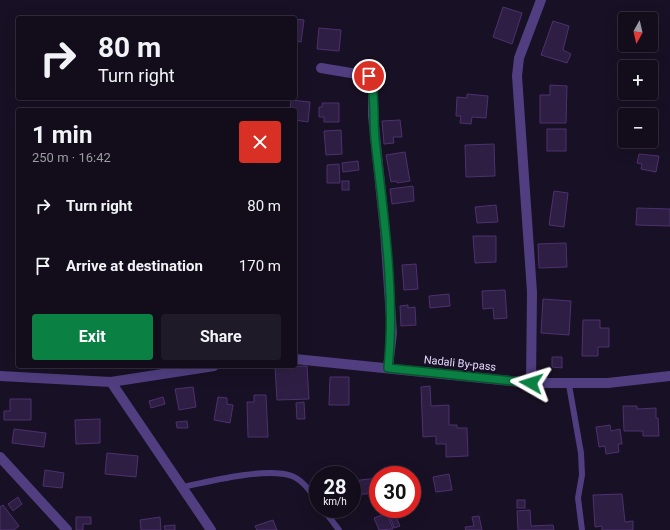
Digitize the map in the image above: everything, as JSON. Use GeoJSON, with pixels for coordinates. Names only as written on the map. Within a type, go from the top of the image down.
{"type":"FeatureCollection","features":[{"type":"Feature","properties":{"kind":"street"},"geometry":{"type":"LineString","coordinates":[[531,383],[532,292],[517,76],[519,58],[541,0]]}},
{"type":"Feature","properties":{"kind":"street"},"geometry":{"type":"LineString","coordinates":[[321,68],[369,76],[373,87],[373,116],[385,231],[392,333],[388,368]]}},
{"type":"Feature","properties":{"kind":"street","name":"Nadali By-pass"},"geometry":{"type":"LineString","coordinates":[[297,359],[531,383],[569,385],[608,383],[670,376]]}},
{"type":"Feature","properties":{"kind":"street"},"geometry":{"type":"LineString","coordinates":[[0,376],[111,382],[201,368]]}},
{"type":"Feature","properties":{"kind":"street"},"geometry":{"type":"LineString","coordinates":[[111,382],[211,530]]}},
{"type":"Feature","properties":{"kind":"street"},"geometry":{"type":"LineString","coordinates":[[0,457],[67,530]]}},
{"type":"Feature","properties":{"kind":"lane"},"geometry":{"type":"LineString","coordinates":[[569,385],[581,453],[582,475],[578,498],[582,530]]}},
{"type":"Feature","properties":{"kind":"lane"},"geometry":{"type":"LineString","coordinates":[[183,488],[240,476],[281,473],[294,477],[301,482],[309,491]]}},
{"type":"Feature","properties":{"kind":"lane"},"geometry":{"type":"LineString","coordinates":[[330,518],[339,530]]}},
{"type":"Feature","properties":{"kind":"building"},"geometry":{"type":"Polygon","coordinates":[[[503,7],[522,13],[512,44],[493,37],[503,7]]]}},
{"type":"Feature","properties":{"kind":"building"},"geometry":{"type":"Polygon","coordinates":[[[297,19],[304,20],[301,42],[297,41],[297,19]]]}},
{"type":"Feature","properties":{"kind":"building"},"geometry":{"type":"Polygon","coordinates":[[[553,21],[569,26],[563,50],[571,54],[567,63],[541,55],[553,21]]]}},
{"type":"Feature","properties":{"kind":"building"},"geometry":{"type":"Polygon","coordinates":[[[319,28],[341,30],[339,51],[317,49],[319,28]]]}},
{"type":"Feature","properties":{"kind":"building"},"geometry":{"type":"Polygon","coordinates":[[[550,85],[567,86],[566,123],[540,123],[540,95],[550,95],[550,85]]]}},
{"type":"Feature","properties":{"kind":"building"},"geometry":{"type":"Polygon","coordinates":[[[467,94],[488,96],[486,118],[472,117],[471,124],[460,123],[461,116],[456,116],[457,97],[467,98],[467,94]]]}},
{"type":"Feature","properties":{"kind":"building"},"geometry":{"type":"Polygon","coordinates":[[[291,100],[310,102],[308,122],[297,120],[297,108],[290,108],[291,100]]]}},
{"type":"Feature","properties":{"kind":"building"},"geometry":{"type":"Polygon","coordinates":[[[322,103],[339,103],[339,122],[324,122],[324,117],[319,117],[319,107],[322,107],[322,103]]]}},
{"type":"Feature","properties":{"kind":"building"},"geometry":{"type":"Polygon","coordinates":[[[400,120],[402,137],[393,137],[394,143],[384,144],[382,121],[400,120]]]}},
{"type":"Feature","properties":{"kind":"building"},"geometry":{"type":"Polygon","coordinates":[[[547,129],[566,129],[566,151],[547,151],[547,129]]]}},
{"type":"Feature","properties":{"kind":"building"},"geometry":{"type":"Polygon","coordinates":[[[341,130],[342,154],[326,155],[324,131],[341,130]]]}},
{"type":"Feature","properties":{"kind":"building"},"geometry":{"type":"Polygon","coordinates":[[[494,144],[495,176],[466,177],[465,145],[494,144]]]}},
{"type":"Feature","properties":{"kind":"building"},"geometry":{"type":"Polygon","coordinates":[[[405,152],[410,181],[397,183],[397,181],[391,182],[386,155],[405,152]]]}},
{"type":"Feature","properties":{"kind":"building"},"geometry":{"type":"Polygon","coordinates":[[[639,154],[659,156],[656,172],[641,169],[642,164],[637,163],[639,154]]]}},
{"type":"Feature","properties":{"kind":"building"},"geometry":{"type":"Polygon","coordinates":[[[358,161],[359,170],[343,172],[342,163],[358,161]]]}},
{"type":"Feature","properties":{"kind":"building"},"geometry":{"type":"Polygon","coordinates":[[[339,164],[340,183],[327,183],[327,165],[339,164]]]}},
{"type":"Feature","properties":{"kind":"building"},"geometry":{"type":"Polygon","coordinates":[[[342,181],[349,181],[349,190],[342,190],[342,181]]]}},
{"type":"Feature","properties":{"kind":"building"},"geometry":{"type":"Polygon","coordinates":[[[413,186],[414,201],[392,204],[390,189],[413,186]]]}},
{"type":"Feature","properties":{"kind":"building"},"geometry":{"type":"Polygon","coordinates":[[[554,191],[568,193],[564,227],[549,225],[554,191]]]}},
{"type":"Feature","properties":{"kind":"building"},"geometry":{"type":"Polygon","coordinates":[[[496,205],[498,222],[477,223],[475,207],[496,205]]]}},
{"type":"Feature","properties":{"kind":"building"},"geometry":{"type":"Polygon","coordinates":[[[637,208],[670,209],[670,226],[636,225],[637,208]]]}},
{"type":"Feature","properties":{"kind":"building"},"geometry":{"type":"Polygon","coordinates":[[[473,236],[496,236],[496,262],[475,263],[473,236]]]}},
{"type":"Feature","properties":{"kind":"building"},"geometry":{"type":"Polygon","coordinates":[[[566,243],[567,267],[539,268],[538,244],[566,243]]]}},
{"type":"Feature","properties":{"kind":"building"},"geometry":{"type":"Polygon","coordinates":[[[416,264],[418,289],[404,290],[402,265],[416,264]]]}},
{"type":"Feature","properties":{"kind":"building"},"geometry":{"type":"Polygon","coordinates":[[[505,290],[507,318],[494,319],[493,308],[483,309],[482,291],[505,290]]]}},
{"type":"Feature","properties":{"kind":"building"},"geometry":{"type":"Polygon","coordinates":[[[449,294],[450,306],[430,308],[429,296],[449,294]]]}},
{"type":"Feature","properties":{"kind":"building"},"geometry":{"type":"Polygon","coordinates":[[[543,299],[571,301],[569,335],[541,333],[543,299]]]}},
{"type":"Feature","properties":{"kind":"building"},"geometry":{"type":"Polygon","coordinates":[[[408,305],[408,308],[415,307],[416,325],[401,326],[400,306],[408,305]]]}},
{"type":"Feature","properties":{"kind":"building"},"geometry":{"type":"Polygon","coordinates":[[[583,320],[600,320],[600,328],[609,328],[609,347],[598,347],[598,356],[582,356],[583,320]]]}},
{"type":"Feature","properties":{"kind":"building"},"geometry":{"type":"Polygon","coordinates":[[[552,357],[562,357],[562,368],[552,367],[552,357]]]}},
{"type":"Feature","properties":{"kind":"building"},"geometry":{"type":"Polygon","coordinates":[[[297,366],[307,366],[309,399],[277,400],[275,368],[297,368],[297,366]]]}},
{"type":"Feature","properties":{"kind":"building"},"geometry":{"type":"Polygon","coordinates":[[[330,377],[349,377],[349,405],[329,405],[330,377]]]}},
{"type":"Feature","properties":{"kind":"building"},"geometry":{"type":"Polygon","coordinates":[[[430,386],[431,406],[449,405],[449,425],[457,425],[457,428],[467,428],[468,456],[446,457],[446,444],[436,444],[436,436],[423,437],[421,387],[430,386]]]}},
{"type":"Feature","properties":{"kind":"building"},"geometry":{"type":"Polygon","coordinates":[[[193,387],[196,407],[179,410],[175,389],[193,387]]]}},
{"type":"Feature","properties":{"kind":"building"},"geometry":{"type":"Polygon","coordinates":[[[254,395],[266,395],[268,437],[248,437],[247,402],[254,402],[254,395]]]}},
{"type":"Feature","properties":{"kind":"building"},"geometry":{"type":"Polygon","coordinates":[[[163,397],[165,404],[151,408],[149,401],[163,397]]]}},
{"type":"Feature","properties":{"kind":"building"},"geometry":{"type":"Polygon","coordinates":[[[218,397],[227,398],[227,404],[233,405],[230,423],[214,420],[218,397]]]}},
{"type":"Feature","properties":{"kind":"building"},"geometry":{"type":"Polygon","coordinates":[[[10,399],[31,399],[31,420],[4,420],[4,411],[10,411],[10,399]]]}},
{"type":"Feature","properties":{"kind":"building"},"geometry":{"type":"Polygon","coordinates":[[[304,402],[305,419],[297,419],[296,403],[304,402]]]}},
{"type":"Feature","properties":{"kind":"building"},"geometry":{"type":"Polygon","coordinates":[[[623,406],[637,406],[637,409],[656,408],[659,436],[643,436],[643,431],[624,431],[623,406]]]}},
{"type":"Feature","properties":{"kind":"building"},"geometry":{"type":"Polygon","coordinates":[[[100,419],[100,443],[76,444],[75,420],[100,419]]]}},
{"type":"Feature","properties":{"kind":"building"},"geometry":{"type":"Polygon","coordinates":[[[187,421],[188,428],[177,428],[176,422],[187,421]]]}},
{"type":"Feature","properties":{"kind":"building"},"geometry":{"type":"Polygon","coordinates":[[[610,425],[611,431],[620,429],[622,444],[618,444],[619,452],[606,454],[605,446],[599,447],[596,427],[610,425]]]}},
{"type":"Feature","properties":{"kind":"building"},"geometry":{"type":"Polygon","coordinates":[[[14,429],[46,433],[44,447],[12,443],[14,429]]]}},
{"type":"Feature","properties":{"kind":"building"},"geometry":{"type":"Polygon","coordinates":[[[107,453],[138,456],[136,477],[105,474],[107,453]]]}},
{"type":"Feature","properties":{"kind":"building"},"geometry":{"type":"Polygon","coordinates":[[[45,470],[64,473],[62,488],[43,486],[45,470]]]}},
{"type":"Feature","properties":{"kind":"building"},"geometry":{"type":"Polygon","coordinates":[[[449,474],[452,490],[436,492],[433,477],[449,474]]]}},
{"type":"Feature","properties":{"kind":"building"},"geometry":{"type":"Polygon","coordinates":[[[369,479],[369,494],[361,494],[361,480],[369,479]]]}},
{"type":"Feature","properties":{"kind":"building"},"geometry":{"type":"Polygon","coordinates":[[[622,494],[625,522],[633,521],[633,530],[602,530],[602,526],[595,527],[593,495],[622,494]]]}},
{"type":"Feature","properties":{"kind":"building"},"geometry":{"type":"Polygon","coordinates":[[[18,497],[22,504],[13,511],[8,504],[18,497]]]}},
{"type":"Feature","properties":{"kind":"building"},"geometry":{"type":"Polygon","coordinates":[[[517,500],[525,500],[525,508],[517,508],[517,500]]]}},
{"type":"Feature","properties":{"kind":"building"},"geometry":{"type":"Polygon","coordinates":[[[3,505],[19,526],[14,530],[0,530],[0,507],[3,505]]]}},
{"type":"Feature","properties":{"kind":"building"},"geometry":{"type":"Polygon","coordinates":[[[530,510],[531,526],[553,525],[554,530],[518,530],[517,511],[530,510]]]}},
{"type":"Feature","properties":{"kind":"building"},"geometry":{"type":"Polygon","coordinates":[[[479,516],[482,530],[466,530],[465,527],[474,526],[472,517],[479,516]]]}},
{"type":"Feature","properties":{"kind":"building"},"geometry":{"type":"Polygon","coordinates":[[[76,517],[91,517],[91,524],[83,524],[83,530],[76,530],[76,517]]]}},
{"type":"Feature","properties":{"kind":"building"},"geometry":{"type":"Polygon","coordinates":[[[160,517],[161,530],[141,530],[140,520],[160,517]]]}},
{"type":"Feature","properties":{"kind":"building"},"geometry":{"type":"Polygon","coordinates":[[[374,518],[389,518],[393,529],[379,530],[374,518]]]}},
{"type":"Feature","properties":{"kind":"building"},"geometry":{"type":"Polygon","coordinates":[[[396,518],[400,526],[394,528],[391,519],[396,518]]]}},
{"type":"Feature","properties":{"kind":"building"},"geometry":{"type":"Polygon","coordinates":[[[273,520],[277,530],[257,530],[255,526],[273,520]]]}},
{"type":"Feature","properties":{"kind":"building"},"geometry":{"type":"Polygon","coordinates":[[[175,525],[175,530],[165,530],[164,526],[175,525]]]}},
{"type":"Feature","properties":{"kind":"route"},"geometry":{"type":"LineString","coordinates":[[369,76],[373,87],[373,116],[385,231],[392,333],[388,368],[531,383]]}}]}
